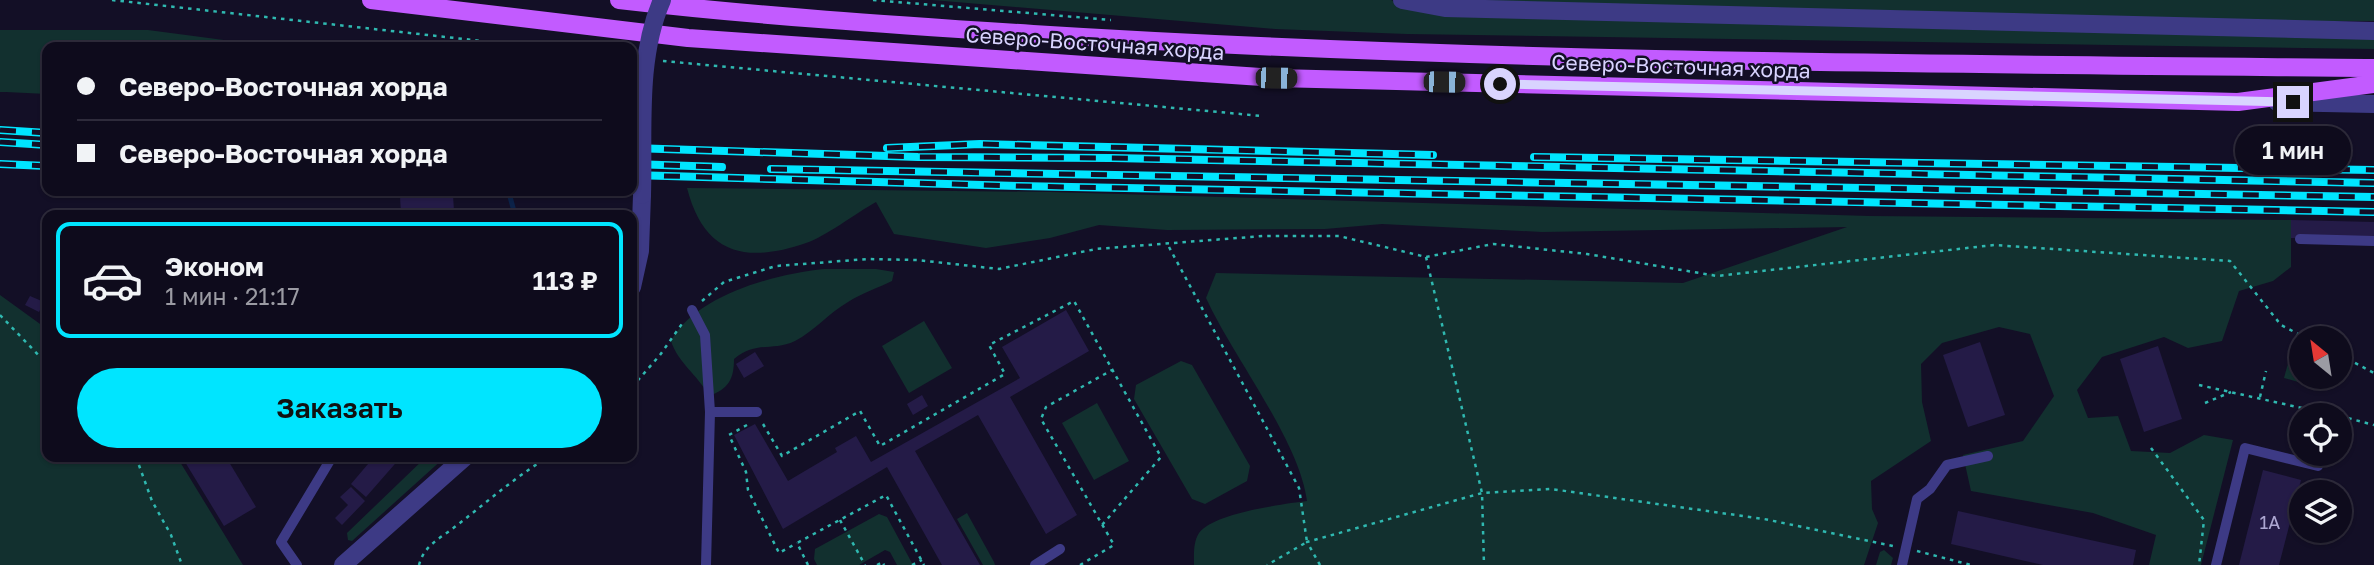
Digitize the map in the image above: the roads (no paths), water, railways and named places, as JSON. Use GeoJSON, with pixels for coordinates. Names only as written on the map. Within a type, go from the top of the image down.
{"type":"FeatureCollection","features":[{"type":"Feature","properties":{"kind":"main road","name":"Северо-Восточная хорда"},"geometry":{"type":"LineString","coordinates":[[371,0],[688,38],[1276,78],[2238,102],[2374,84]]}},
{"type":"Feature","properties":{"kind":"main road","name":"Северо-Восточная хорда"},"geometry":{"type":"LineString","coordinates":[[619,0],[824,20],[1274,49],[1990,64],[2374,68]]}},
{"type":"Feature","properties":{"kind":"street"},"geometry":{"type":"LineString","coordinates":[[637,264],[640,251],[646,67],[649,38],[662,0]]}},
{"type":"Feature","properties":{"kind":"street"},"geometry":{"type":"LineString","coordinates":[[1402,0],[1445,8],[2374,31]]}},
{"type":"Feature","properties":{"kind":"street","name":"Северо-Восточная хорда"},"geometry":{"type":"LineString","coordinates":[[2238,102],[2374,104]]}},
{"type":"Feature","properties":{"kind":"street"},"geometry":{"type":"LineString","coordinates":[[343,565],[459,462]]}},
{"type":"Feature","properties":{"kind":"lane"},"geometry":{"type":"LineString","coordinates":[[2300,239],[2374,241]]}},
{"type":"Feature","properties":{"kind":"lane"},"geometry":{"type":"LineString","coordinates":[[692,310],[705,335],[710,412],[706,565]]}},
{"type":"Feature","properties":{"kind":"lane"},"geometry":{"type":"LineString","coordinates":[[710,412],[758,415]]}},
{"type":"Feature","properties":{"kind":"lane"},"geometry":{"type":"LineString","coordinates":[[2216,565],[2245,448],[2289,459]]}},
{"type":"Feature","properties":{"kind":"lane"},"geometry":{"type":"LineString","coordinates":[[1902,565],[1917,499],[1930,489],[1947,465],[1988,456]]}},
{"type":"Feature","properties":{"kind":"lane"},"geometry":{"type":"LineString","coordinates":[[297,565],[281,542],[329,462]]}},
{"type":"Feature","properties":{"kind":"lane"},"geometry":{"type":"LineString","coordinates":[[1035,565],[1060,549]]}},
{"type":"Feature","properties":{"kind":"waterway"},"geometry":{"type":"LineString","coordinates":[[510,196],[514,210]]}},
{"type":"Feature","properties":{"kind":"railway"},"geometry":{"type":"LineString","coordinates":[[0,130],[42,133]]}},
{"type":"Feature","properties":{"kind":"railway"},"geometry":{"type":"LineString","coordinates":[[0,142],[42,145]]}},
{"type":"Feature","properties":{"kind":"railway"},"geometry":{"type":"LineString","coordinates":[[887,148],[980,144],[1433,155]]}},
{"type":"Feature","properties":{"kind":"railway"},"geometry":{"type":"LineString","coordinates":[[637,148],[918,157],[1112,158],[2374,183]]}},
{"type":"Feature","properties":{"kind":"railway"},"geometry":{"type":"LineString","coordinates":[[1534,157],[2374,170]]}},
{"type":"Feature","properties":{"kind":"railway"},"geometry":{"type":"LineString","coordinates":[[0,164],[42,166]]}},
{"type":"Feature","properties":{"kind":"railway"},"geometry":{"type":"LineString","coordinates":[[637,164],[722,167]]}},
{"type":"Feature","properties":{"kind":"railway"},"geometry":{"type":"LineString","coordinates":[[771,169],[2374,197]]}},
{"type":"Feature","properties":{"kind":"railway"},"geometry":{"type":"LineString","coordinates":[[637,175],[1018,186],[2374,212]]}}]}
